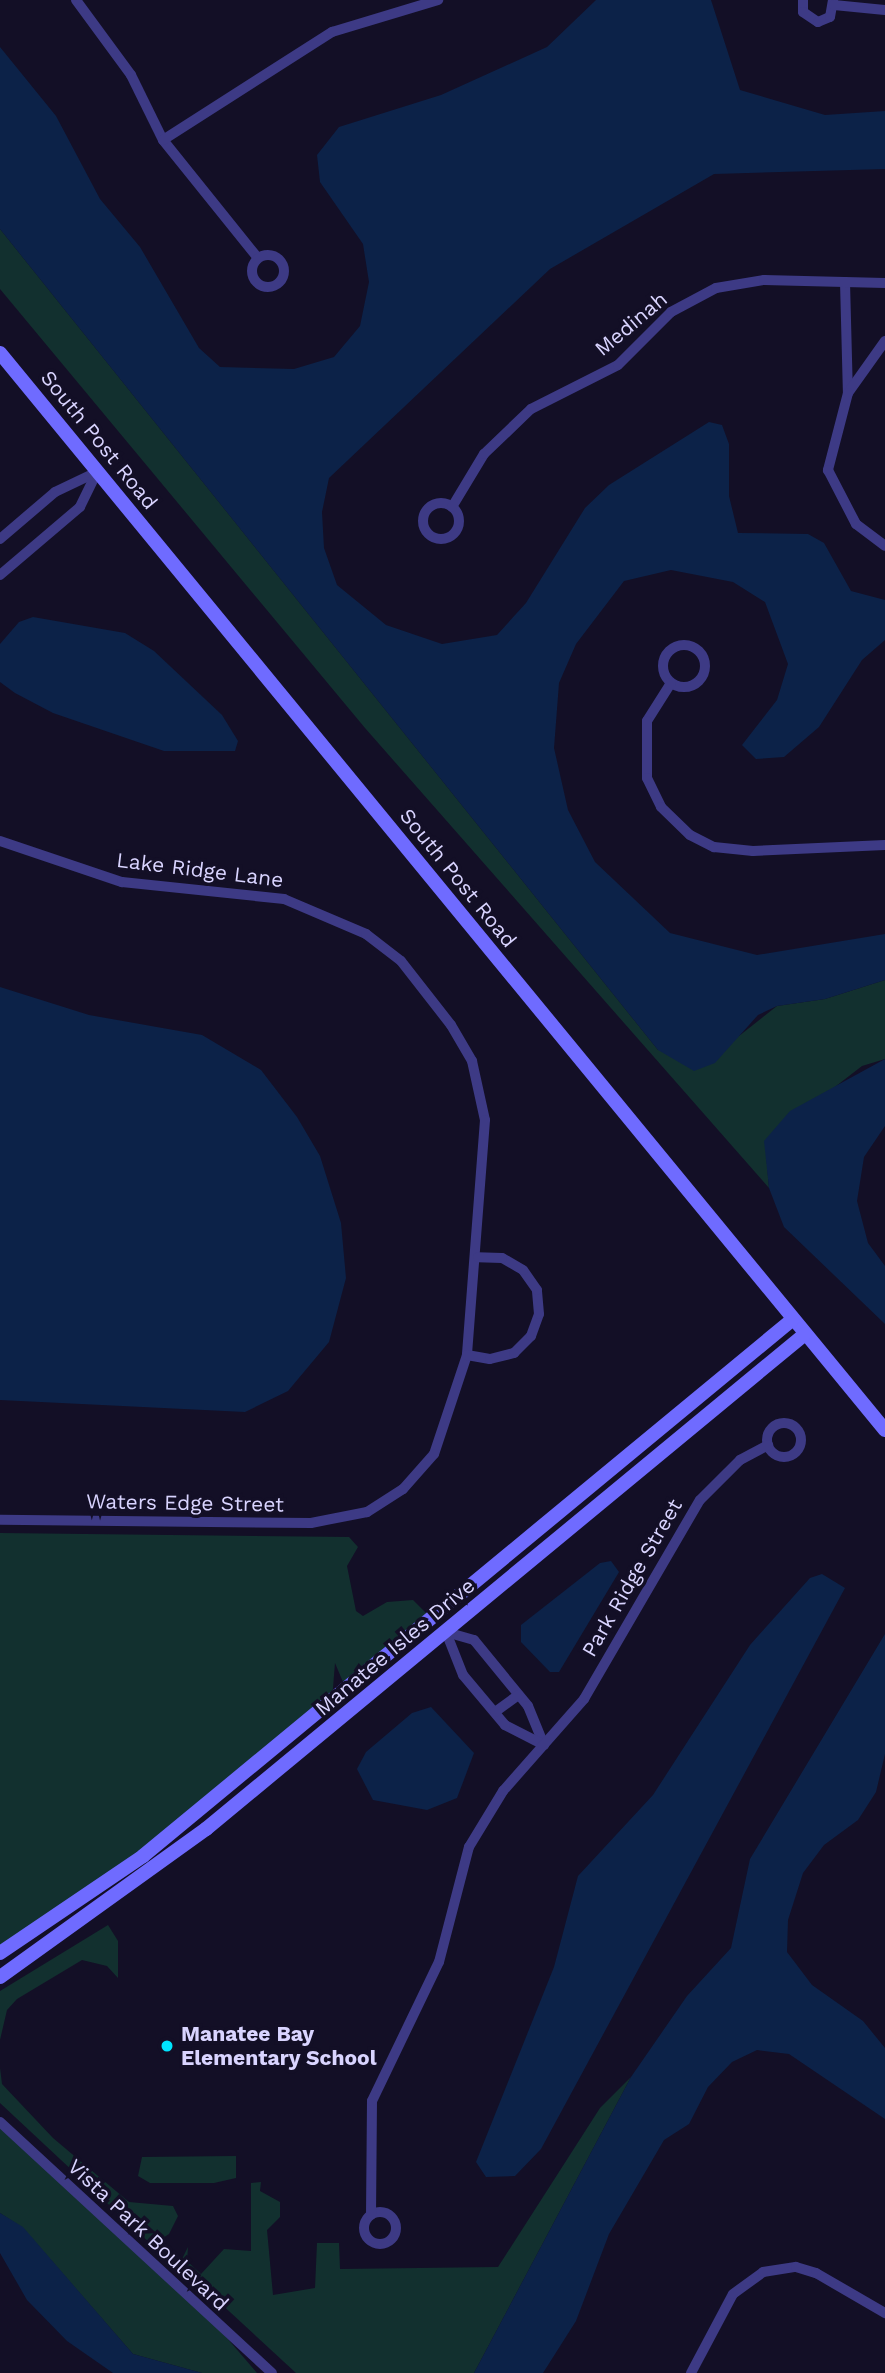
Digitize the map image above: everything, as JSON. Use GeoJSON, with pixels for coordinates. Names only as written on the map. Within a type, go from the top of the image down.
{"type":"FeatureCollection","features":[{"type":"Feature","properties":{"kind":"street"},"geometry":{"type":"LineString","coordinates":[[76,0],[131,75],[163,140],[258,258]]}},
{"type":"Feature","properties":{"kind":"street"},"geometry":{"type":"LineString","coordinates":[[163,140],[332,32],[438,0]]}},
{"type":"Feature","properties":{"kind":"street"},"geometry":{"type":"LineString","coordinates":[[803,0],[812,21],[830,17],[833,3],[885,9]]}},
{"type":"Feature","properties":{"kind":"street","name":"Medinah"},"geometry":{"type":"LineString","coordinates":[[452,507],[484,454],[531,410],[618,365],[671,312],[716,288],[764,280],[885,283]]}},
{"type":"Feature","properties":{"kind":"street"},"geometry":{"type":"LineString","coordinates":[[845,282],[848,393],[828,470],[856,524],[885,545]]}},
{"type":"Feature","properties":{"kind":"street"},"geometry":{"type":"LineString","coordinates":[[848,393],[885,341]]}},
{"type":"Feature","properties":{"kind":"street","name":"South Post Road"},"geometry":{"type":"LineString","coordinates":[[0,353],[885,1430]]}},
{"type":"Feature","properties":{"kind":"street"},"geometry":{"type":"LineString","coordinates":[[0,539],[55,492],[97,471]]}},
{"type":"Feature","properties":{"kind":"street"},"geometry":{"type":"LineString","coordinates":[[0,575],[80,507],[97,471]]}},
{"type":"Feature","properties":{"kind":"street"},"geometry":{"type":"LineString","coordinates":[[681,645],[697,649],[706,663],[702,678],[687,687],[671,683],[663,669],[667,653],[681,645]]}},
{"type":"Feature","properties":{"kind":"street"},"geometry":{"type":"LineString","coordinates":[[671,683],[648,721],[647,778],[661,807],[690,835],[715,847],[753,851],[885,845]]}},
{"type":"Feature","properties":{"kind":"street","name":"Lake Ridge Lane"},"geometry":{"type":"LineString","coordinates":[[0,841],[122,882],[284,899],[366,934],[401,961],[472,1061],[485,1120],[478,1257],[467,1355],[434,1454],[403,1489],[367,1512]]}},
{"type":"Feature","properties":{"kind":"street"},"geometry":{"type":"LineString","coordinates":[[467,1355],[491,1359],[514,1353],[531,1336],[539,1314],[537,1290],[523,1270],[502,1258],[478,1257]]}},
{"type":"Feature","properties":{"kind":"street","name":"Manatee Isles Drive"},"geometry":{"type":"LineString","coordinates":[[0,1953],[74,1907],[206,1805],[793,1319]]}},
{"type":"Feature","properties":{"kind":"street","name":"Manatee Isles Drive"},"geometry":{"type":"LineString","coordinates":[[0,1977],[84,1923],[218,1819],[804,1334]]}},
{"type":"Feature","properties":{"kind":"street","name":"Park Ridge Street"},"geometry":{"type":"LineString","coordinates":[[371,2215],[368,2117],[378,2083],[439,1962],[469,1847],[503,1791],[584,1699],[700,1500],[740,1460],[768,1445]]}},
{"type":"Feature","properties":{"kind":"street","name":"Waters Edge Street"},"geometry":{"type":"LineString","coordinates":[[0,1520],[311,1523],[367,1512]]}},
{"type":"Feature","properties":{"kind":"street"},"geometry":{"type":"LineString","coordinates":[[431,1618],[446,1632],[463,1675],[495,1713],[524,1739],[544,1745]]}},
{"type":"Feature","properties":{"kind":"street"},"geometry":{"type":"LineString","coordinates":[[446,1632],[474,1640],[538,1722],[544,1745]]}},
{"type":"Feature","properties":{"kind":"street"},"geometry":{"type":"LineString","coordinates":[[495,1713],[518,1695]]}},
{"type":"Feature","properties":{"kind":"street"},"geometry":{"type":"LineString","coordinates":[[206,1805],[218,1819]]}},
{"type":"Feature","properties":{"kind":"street","name":"Vista Park Boulevard"},"geometry":{"type":"LineString","coordinates":[[0,2122],[272,2373]]}},
{"type":"Feature","properties":{"kind":"street"},"geometry":{"type":"LineString","coordinates":[[691,2373],[733,2294],[763,2272],[796,2267],[816,2273],[885,2313]]}},
{"type":"Feature","properties":{"kind":"green space"},"geometry":{"type":"Polygon","coordinates":[[[0,229],[658,1050],[739,1036],[777,1006],[825,999],[885,980],[885,1059],[862,1066],[765,1141],[769,1188],[365,728],[0,289],[0,229]]]}},
{"type":"Feature","properties":{"kind":"green space"},"geometry":{"type":"Polygon","coordinates":[[[0,1533],[349,1537],[358,1547],[347,1566],[356,1611],[363,1616],[387,1602],[413,1600],[431,1618],[343,1682],[335,1663],[332,1700],[194,1814],[0,1953],[0,1533]]]}},
{"type":"Feature","properties":{"kind":"green space"},"geometry":{"type":"Polygon","coordinates":[[[108,1925],[118,1941],[118,1978],[107,1966],[82,1960],[17,1999],[7,2010],[0,2040],[0,1991],[108,1925]]]}},
{"type":"Feature","properties":{"kind":"green space"},"geometry":{"type":"Polygon","coordinates":[[[0,2068],[2,2084],[53,2138],[129,2202],[173,2206],[178,2216],[169,2234],[152,2245],[0,2103],[0,2068]]]}},
{"type":"Feature","properties":{"kind":"green space"},"geometry":{"type":"Polygon","coordinates":[[[631,2077],[474,2373],[296,2373],[179,2265],[188,2247],[187,2261],[201,2274],[224,2249],[251,2251],[251,2183],[261,2182],[260,2191],[280,2202],[280,2217],[267,2230],[273,2295],[315,2288],[317,2243],[339,2243],[340,2269],[498,2267],[600,2108],[631,2077]]]}},
{"type":"Feature","properties":{"kind":"green space"},"geometry":{"type":"Polygon","coordinates":[[[0,2122],[214,2323],[257,2373],[202,2373],[133,2354],[23,2228],[0,2213],[0,2122]]]}},
{"type":"Feature","properties":{"kind":"green space"},"geometry":{"type":"Polygon","coordinates":[[[236,2156],[236,2178],[214,2183],[150,2183],[138,2176],[142,2157],[236,2156]]]}},
{"type":"Feature","properties":{"kind":"water"},"geometry":{"type":"Polygon","coordinates":[[[596,0],[711,0],[740,90],[825,115],[885,111],[885,169],[714,174],[550,269],[329,478],[322,512],[324,548],[337,585],[386,625],[442,644],[497,635],[526,603],[585,508],[609,485],[709,422],[722,425],[729,444],[729,496],[738,533],[808,534],[824,543],[851,591],[885,600],[885,640],[862,660],[819,727],[784,757],[756,759],[742,745],[777,700],[788,664],[765,602],[733,582],[671,570],[624,581],[576,644],[559,683],[554,748],[568,810],[595,862],[670,933],[757,955],[885,934],[885,980],[825,999],[777,1006],[758,1015],[715,1063],[694,1071],[658,1050],[0,229],[0,47],[56,116],[100,199],[140,247],[199,348],[220,367],[294,369],[334,357],[360,326],[369,282],[363,244],[320,182],[317,155],[339,127],[441,95],[547,47],[596,0]]]}},
{"type":"Feature","properties":{"kind":"water"},"geometry":{"type":"Polygon","coordinates":[[[33,617],[125,633],[154,651],[222,715],[238,741],[235,751],[164,751],[53,713],[15,693],[0,682],[0,644],[19,622],[33,617]]]}},
{"type":"Feature","properties":{"kind":"water"},"geometry":{"type":"Polygon","coordinates":[[[0,987],[89,1015],[202,1035],[261,1070],[297,1117],[320,1156],[341,1223],[346,1278],[329,1342],[288,1391],[245,1412],[0,1400],[0,987]]]}},
{"type":"Feature","properties":{"kind":"water"},"geometry":{"type":"Polygon","coordinates":[[[885,1059],[885,1126],[864,1157],[857,1201],[868,1243],[885,1266],[885,1324],[784,1227],[769,1188],[764,1141],[790,1111],[885,1059]]]}},
{"type":"Feature","properties":{"kind":"water"},"geometry":{"type":"Polygon","coordinates":[[[611,1561],[619,1572],[559,1672],[550,1672],[521,1642],[521,1625],[600,1563],[611,1561]]]}},
{"type":"Feature","properties":{"kind":"water"},"geometry":{"type":"Polygon","coordinates":[[[822,1574],[845,1588],[541,2149],[515,2176],[486,2177],[476,2162],[554,1967],[578,1876],[653,1795],[750,1645],[810,1578],[822,1574]]]}},
{"type":"Feature","properties":{"kind":"water"},"geometry":{"type":"Polygon","coordinates":[[[885,1634],[885,1754],[876,1792],[858,1820],[824,1845],[803,1873],[788,1920],[787,1952],[812,1985],[863,2021],[885,2048],[885,2119],[789,2054],[757,2050],[732,2062],[708,2087],[689,2124],[664,2140],[609,2234],[576,2321],[543,2373],[474,2373],[631,2077],[687,1996],[731,1948],[750,1859],[885,1634]]]}},
{"type":"Feature","properties":{"kind":"water"},"geometry":{"type":"Polygon","coordinates":[[[431,1707],[474,1753],[457,1798],[427,1810],[373,1800],[357,1769],[366,1752],[412,1713],[431,1707]]]}},
{"type":"Feature","properties":{"kind":"water"},"geometry":{"type":"Polygon","coordinates":[[[0,2213],[23,2227],[133,2354],[202,2373],[113,2373],[67,2341],[27,2300],[0,2253],[0,2213]]]}},
{"type":"Feature","properties":{"kind":"place","name":"Manatee Bay Elementary School"},"geometry":{"type":"Point","coordinates":[167,2046]}}]}
